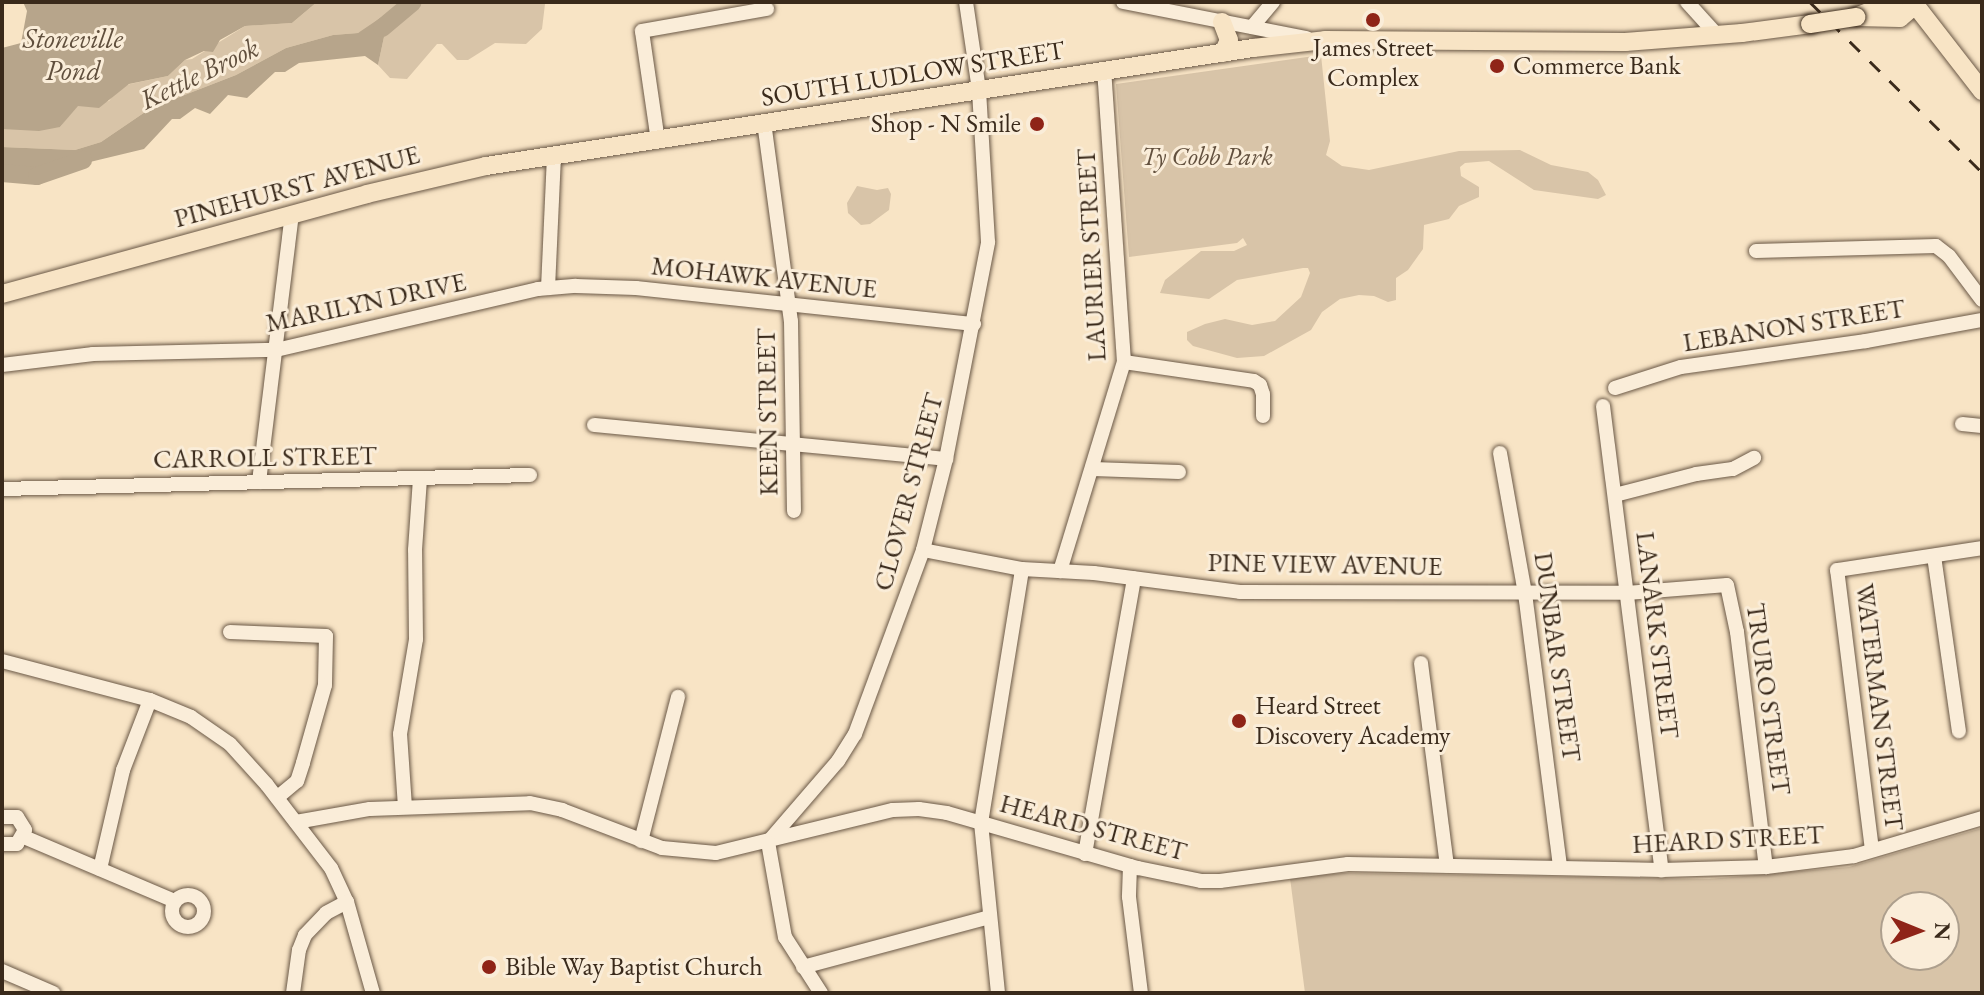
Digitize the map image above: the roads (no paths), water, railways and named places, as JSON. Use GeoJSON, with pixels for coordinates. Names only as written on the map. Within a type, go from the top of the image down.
{"type":"FeatureCollection","features":[{"type":"Feature","properties":{"kind":"main road","name":"SOUTH LUDLOW STREET"},"geometry":{"type":"LineString","coordinates":[[610,148],[764,122],[1317,40],[1603,42],[1717,35],[1856,17],[1900,18],[1905,3]]}},
{"type":"Feature","properties":{"kind":"main road"},"geometry":{"type":"LineString","coordinates":[[1905,3],[1982,91]]}},
{"type":"Feature","properties":{"kind":"main road"},"geometry":{"type":"LineString","coordinates":[[1222,22],[1229,40],[1223,53]]}},
{"type":"Feature","properties":{"kind":"main road","name":"PINEHURST AVENUE"},"geometry":{"type":"LineString","coordinates":[[2,294],[456,172],[610,148]]}},
{"type":"Feature","properties":{"kind":"street","name":"CLOVER STREET"},"geometry":{"type":"LineString","coordinates":[[768,842],[838,761],[855,734],[923,550],[946,459],[988,242],[979,90],[966,2]]}},
{"type":"Feature","properties":{"kind":"street"},"geometry":{"type":"LineString","coordinates":[[1123,2],[1317,40]]}},
{"type":"Feature","properties":{"kind":"street"},"geometry":{"type":"LineString","coordinates":[[1252,27],[1273,2]]}},
{"type":"Feature","properties":{"kind":"street"},"geometry":{"type":"LineString","coordinates":[[1687,2],[1717,35]]}},
{"type":"Feature","properties":{"kind":"street"},"geometry":{"type":"LineString","coordinates":[[658,141],[642,31],[767,9]]}},
{"type":"Feature","properties":{"kind":"street","name":"LAURIER STREET"},"geometry":{"type":"LineString","coordinates":[[1060,571],[1124,362],[1104,71]]}},
{"type":"Feature","properties":{"kind":"street","name":"KEEN STREET"},"geometry":{"type":"LineString","coordinates":[[764,122],[789,305],[794,511]]}},
{"type":"Feature","properties":{"kind":"street"},"geometry":{"type":"LineString","coordinates":[[548,288],[554,156]]}},
{"type":"Feature","properties":{"kind":"street"},"geometry":{"type":"LineString","coordinates":[[259,482],[292,214]]}},
{"type":"Feature","properties":{"kind":"street"},"geometry":{"type":"LineString","coordinates":[[1756,251],[1936,246],[1949,256],[1982,300]]}},
{"type":"Feature","properties":{"kind":"street","name":"MOHAWK AVENUE"},"geometry":{"type":"LineString","coordinates":[[548,288],[606,286],[974,324]]}},
{"type":"Feature","properties":{"kind":"street","name":"MARILYN DRIVE"},"geometry":{"type":"LineString","coordinates":[[2,365],[93,354],[276,350],[548,288]]}},
{"type":"Feature","properties":{"kind":"street","name":"LEBANON STREET"},"geometry":{"type":"LineString","coordinates":[[1615,388],[1681,367],[1866,341],[1982,320]]}},
{"type":"Feature","properties":{"kind":"street"},"geometry":{"type":"LineString","coordinates":[[1124,362],[1254,381],[1260,385],[1263,394],[1263,416]]}},
{"type":"Feature","properties":{"kind":"street","name":"LANARK STREET"},"geometry":{"type":"LineString","coordinates":[[1603,406],[1662,870]]}},
{"type":"Feature","properties":{"kind":"street"},"geometry":{"type":"LineString","coordinates":[[1962,424],[1982,426]]}},
{"type":"Feature","properties":{"kind":"street"},"geometry":{"type":"LineString","coordinates":[[594,425],[946,459]]}},
{"type":"Feature","properties":{"kind":"street","name":"DUNBAR STREET"},"geometry":{"type":"LineString","coordinates":[[1500,453],[1525,593],[1560,868]]}},
{"type":"Feature","properties":{"kind":"street"},"geometry":{"type":"LineString","coordinates":[[1615,495],[1696,474],[1733,469],[1754,458]]}},
{"type":"Feature","properties":{"kind":"street"},"geometry":{"type":"LineString","coordinates":[[1093,469],[1179,472]]}},
{"type":"Feature","properties":{"kind":"street","name":"CARROLL STREET"},"geometry":{"type":"LineString","coordinates":[[2,489],[530,475]]}},
{"type":"Feature","properties":{"kind":"street"},"geometry":{"type":"LineString","coordinates":[[405,807],[400,734],[416,649],[416,541],[420,478]]}},
{"type":"Feature","properties":{"kind":"street"},"geometry":{"type":"LineString","coordinates":[[1959,731],[1934,556],[1982,548]]}},
{"type":"Feature","properties":{"kind":"street","name":"PINE VIEW AVENUE"},"geometry":{"type":"LineString","coordinates":[[923,550],[1022,569],[1134,578],[1240,592],[1627,593],[1727,585]]}},
{"type":"Feature","properties":{"kind":"street","name":"WATERMAN STREET"},"geometry":{"type":"LineString","coordinates":[[1872,850],[1837,570],[1934,556]]}},
{"type":"Feature","properties":{"kind":"street"},"geometry":{"type":"LineString","coordinates":[[998,993],[981,823],[1022,569]]}},
{"type":"Feature","properties":{"kind":"street"},"geometry":{"type":"LineString","coordinates":[[1085,854],[1134,578]]}},
{"type":"Feature","properties":{"kind":"street","name":"TRURO STREET"},"geometry":{"type":"LineString","coordinates":[[1727,585],[1737,632],[1766,867]]}},
{"type":"Feature","properties":{"kind":"street"},"geometry":{"type":"LineString","coordinates":[[230,632],[326,636],[325,685],[303,763],[297,781],[277,798]]}},
{"type":"Feature","properties":{"kind":"street"},"geometry":{"type":"LineString","coordinates":[[2,661],[150,700],[212,729],[236,750],[331,868],[347,902],[373,993]]}},
{"type":"Feature","properties":{"kind":"street"},"geometry":{"type":"LineString","coordinates":[[1421,663],[1447,865]]}},
{"type":"Feature","properties":{"kind":"street"},"geometry":{"type":"LineString","coordinates":[[641,841],[678,697]]}},
{"type":"Feature","properties":{"kind":"street"},"geometry":{"type":"LineString","coordinates":[[100,869],[123,770],[150,700]]}},
{"type":"Feature","properties":{"kind":"street","name":"HEARD STREET"},"geometry":{"type":"LineString","coordinates":[[296,822],[338,813],[405,807],[530,803],[562,810],[641,841],[690,853],[716,853],[905,809],[932,810],[1130,866],[1201,881],[1220,881],[1348,864],[1662,870],[1766,867],[1836,859],[1982,818]]}},
{"type":"Feature","properties":{"kind":"street"},"geometry":{"type":"LineString","coordinates":[[2,817],[20,818],[25,827],[24,837],[14,846],[2,844]]}},
{"type":"Feature","properties":{"kind":"street"},"geometry":{"type":"LineString","coordinates":[[24,837],[175,901]]}},
{"type":"Feature","properties":{"kind":"street"},"geometry":{"type":"LineString","coordinates":[[768,842],[785,937],[821,993]]}},
{"type":"Feature","properties":{"kind":"street"},"geometry":{"type":"LineString","coordinates":[[1130,866],[1129,897],[1141,993]]}},
{"type":"Feature","properties":{"kind":"street"},"geometry":{"type":"LineString","coordinates":[[293,993],[299,950],[305,935],[326,913],[347,902]]}},
{"type":"Feature","properties":{"kind":"street"},"geometry":{"type":"LineString","coordinates":[[803,967],[989,917]]}},
{"type":"Feature","properties":{"kind":"street"},"geometry":{"type":"LineString","coordinates":[[2,971],[18,985],[53,993]]}},
{"type":"Feature","properties":{"kind":"water","name":"Stoneville Pond"},"geometry":{"type":"Polygon","coordinates":[[[23,2],[317,2],[292,23],[245,26],[220,40],[213,52],[204,51],[185,60],[168,76],[129,84],[99,108],[78,106],[60,127],[39,131],[2,129],[2,48],[21,43],[27,11],[23,2]]]}},
{"type":"Feature","properties":{"kind":"water","name":"Stoneville Pond"},"geometry":{"type":"Polygon","coordinates":[[[398,6],[400,16],[384,37],[378,65],[365,56],[299,63],[285,72],[275,72],[247,98],[228,95],[210,114],[195,108],[180,119],[172,119],[144,149],[65,168],[2,172],[2,147],[75,150],[101,142],[151,108],[236,75],[286,48],[333,35],[358,33],[398,6]]]}},
{"type":"Feature","properties":{"kind":"waterway","name":"Kettle Brook"},"geometry":{"type":"LineString","coordinates":[[382,28],[413,2]]}},
{"type":"Feature","properties":{"kind":"waterway","name":"Kettle Brook"},"geometry":{"type":"LineString","coordinates":[[2,173],[37,176],[83,160]]}},
{"type":"Feature","properties":{"kind":"railway"},"geometry":{"type":"LineString","coordinates":[[1810,2],[1982,172]]}},
{"type":"Feature","properties":{"kind":"place","name":"James Street Complex"},"geometry":{"type":"Point","coordinates":[1373,20]}},
{"type":"Feature","properties":{"kind":"place","name":"Commerce Bank"},"geometry":{"type":"Point","coordinates":[1497,66]}},
{"type":"Feature","properties":{"kind":"place","name":"Shop - N Smile"},"geometry":{"type":"Point","coordinates":[1037,124]}},
{"type":"Feature","properties":{"kind":"place","name":"Heard Street Discovery Academy"},"geometry":{"type":"Point","coordinates":[1239,721]}},
{"type":"Feature","properties":{"kind":"place","name":"Bible Way Baptist Church"},"geometry":{"type":"Point","coordinates":[489,967]}},
{"type":"Feature","properties":{"kind":"park label","name":"Ty Cobb Park"},"geometry":{"type":"Point","coordinates":[1207,157]}}]}
